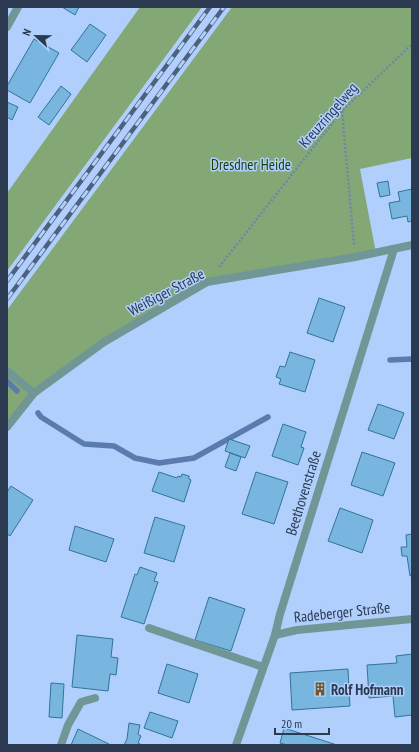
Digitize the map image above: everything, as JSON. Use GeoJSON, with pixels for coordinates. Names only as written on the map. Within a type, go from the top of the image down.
{"type":"FeatureCollection","features":[{"type":"Feature","properties":{"kind":"street"},"geometry":{"type":"LineString","coordinates":[[7,27],[18,7]]}},
{"type":"Feature","properties":{"kind":"street","name":"Weißiger Straße"},"geometry":{"type":"LineString","coordinates":[[7,427],[34,394],[104,342],[206,282],[412,246]]}},
{"type":"Feature","properties":{"kind":"street","name":"Beethovenstraße"},"geometry":{"type":"LineString","coordinates":[[236,745],[275,635],[284,598],[394,249]]}},
{"type":"Feature","properties":{"kind":"street"},"geometry":{"type":"LineString","coordinates":[[7,371],[34,394]]}},
{"type":"Feature","properties":{"kind":"street","name":"Radeberger Straße"},"geometry":{"type":"LineString","coordinates":[[275,635],[297,630],[412,618]]}},
{"type":"Feature","properties":{"kind":"street"},"geometry":{"type":"LineString","coordinates":[[149,628],[263,667]]}},
{"type":"Feature","properties":{"kind":"street"},"geometry":{"type":"LineString","coordinates":[[61,745],[68,725],[81,702],[95,698]]}},
{"type":"Feature","properties":{"kind":"path","name":"Kreuzringelweg"},"geometry":{"type":"LineString","coordinates":[[206,282],[342,111],[412,44]]}},
{"type":"Feature","properties":{"kind":"path"},"geometry":{"type":"LineString","coordinates":[[342,111],[355,257]]}},
{"type":"Feature","properties":{"kind":"green space"},"geometry":{"type":"Polygon","coordinates":[[[140,7],[202,7],[7,271],[7,193],[140,7]]]}},
{"type":"Feature","properties":{"kind":"green space","name":"Dresdner Heide"},"geometry":{"type":"Polygon","coordinates":[[[232,7],[412,7],[412,158],[360,169],[376,253],[207,282],[104,342],[34,393],[7,427],[7,310],[232,7]]]}},
{"type":"Feature","properties":{"kind":"building"},"geometry":{"type":"Polygon","coordinates":[[[62,7],[79,7],[75,15],[62,7]]]}},
{"type":"Feature","properties":{"kind":"building"},"geometry":{"type":"Polygon","coordinates":[[[90,24],[106,35],[87,62],[71,50],[90,24]]]}},
{"type":"Feature","properties":{"kind":"building"},"geometry":{"type":"Polygon","coordinates":[[[34,39],[59,53],[30,103],[7,90],[7,86],[34,39]]]}},
{"type":"Feature","properties":{"kind":"building"},"geometry":{"type":"Polygon","coordinates":[[[61,86],[71,94],[49,125],[38,117],[61,86]]]}},
{"type":"Feature","properties":{"kind":"building"},"geometry":{"type":"Polygon","coordinates":[[[7,102],[18,107],[12,120],[7,117],[7,102]]]}},
{"type":"Feature","properties":{"kind":"building"},"geometry":{"type":"Polygon","coordinates":[[[388,181],[390,195],[380,197],[377,183],[388,181]]]}},
{"type":"Feature","properties":{"kind":"building"},"geometry":{"type":"Polygon","coordinates":[[[412,189],[412,221],[408,222],[407,216],[392,219],[389,203],[400,201],[398,192],[412,189]]]}},
{"type":"Feature","properties":{"kind":"building"},"geometry":{"type":"Polygon","coordinates":[[[319,298],[345,307],[333,342],[307,333],[319,298]]]}},
{"type":"Feature","properties":{"kind":"building"},"geometry":{"type":"Polygon","coordinates":[[[290,352],[315,360],[305,392],[279,384],[281,379],[276,377],[280,366],[285,367],[290,352]]]}},
{"type":"Feature","properties":{"kind":"building"},"geometry":{"type":"Polygon","coordinates":[[[378,404],[404,413],[394,439],[368,430],[378,404]]]}},
{"type":"Feature","properties":{"kind":"building"},"geometry":{"type":"Polygon","coordinates":[[[283,424],[306,432],[301,447],[304,448],[298,465],[272,456],[283,424]]]}},
{"type":"Feature","properties":{"kind":"building"},"geometry":{"type":"Polygon","coordinates":[[[229,439],[250,446],[245,458],[225,451],[229,439]]]}},
{"type":"Feature","properties":{"kind":"building"},"geometry":{"type":"Polygon","coordinates":[[[362,452],[395,463],[383,496],[351,485],[362,452]]]}},
{"type":"Feature","properties":{"kind":"building"},"geometry":{"type":"Polygon","coordinates":[[[230,453],[241,457],[236,471],[225,467],[230,453]]]}},
{"type":"Feature","properties":{"kind":"building"},"geometry":{"type":"Polygon","coordinates":[[[159,472],[177,478],[178,476],[181,477],[182,474],[189,476],[189,479],[191,480],[184,502],[152,491],[159,472]]]}},
{"type":"Feature","properties":{"kind":"building"},"geometry":{"type":"Polygon","coordinates":[[[256,472],[288,482],[274,524],[242,514],[256,472]]]}},
{"type":"Feature","properties":{"kind":"building"},"geometry":{"type":"Polygon","coordinates":[[[11,486],[33,500],[10,536],[7,534],[7,492],[11,486]]]}},
{"type":"Feature","properties":{"kind":"building"},"geometry":{"type":"Polygon","coordinates":[[[340,508],[373,520],[362,553],[328,541],[340,508]]]}},
{"type":"Feature","properties":{"kind":"building"},"geometry":{"type":"Polygon","coordinates":[[[155,517],[185,526],[174,562],[144,553],[155,517]]]}},
{"type":"Feature","properties":{"kind":"building"},"geometry":{"type":"Polygon","coordinates":[[[75,526],[114,539],[106,562],[69,550],[75,526]]]}},
{"type":"Feature","properties":{"kind":"building"},"geometry":{"type":"Polygon","coordinates":[[[412,534],[412,575],[410,576],[407,556],[402,556],[401,547],[407,547],[406,535],[412,534]]]}},
{"type":"Feature","properties":{"kind":"building"},"geometry":{"type":"Polygon","coordinates":[[[140,567],[157,573],[154,581],[158,582],[144,624],[121,617],[135,574],[137,575],[140,567]]]}},
{"type":"Feature","properties":{"kind":"building"},"geometry":{"type":"Polygon","coordinates":[[[209,597],[245,609],[231,651],[195,640],[209,597]]]}},
{"type":"Feature","properties":{"kind":"building"},"geometry":{"type":"Polygon","coordinates":[[[77,635],[113,639],[111,657],[118,658],[116,675],[110,674],[108,691],[72,687],[77,635]]]}},
{"type":"Feature","properties":{"kind":"building"},"geometry":{"type":"Polygon","coordinates":[[[412,654],[412,715],[395,717],[393,696],[369,698],[367,665],[397,663],[396,656],[412,654]]]}},
{"type":"Feature","properties":{"kind":"building"},"geometry":{"type":"Polygon","coordinates":[[[167,664],[198,674],[189,703],[158,693],[167,664]]]}},
{"type":"Feature","properties":{"kind":"building","name":"Rolf Hofmann"},"geometry":{"type":"Polygon","coordinates":[[[348,669],[350,706],[292,710],[290,673],[348,669]]]}},
{"type":"Feature","properties":{"kind":"building"},"geometry":{"type":"Polygon","coordinates":[[[51,683],[64,684],[62,718],[49,717],[51,683]]]}},
{"type":"Feature","properties":{"kind":"building"},"geometry":{"type":"Polygon","coordinates":[[[150,712],[178,721],[172,738],[144,728],[150,712]]]}},
{"type":"Feature","properties":{"kind":"building"},"geometry":{"type":"Polygon","coordinates":[[[129,723],[140,725],[138,734],[141,736],[138,743],[142,745],[124,745],[127,739],[129,723]]]}},
{"type":"Feature","properties":{"kind":"building"},"geometry":{"type":"Polygon","coordinates":[[[284,728],[337,745],[287,745],[280,743],[284,728]]]}},
{"type":"Feature","properties":{"kind":"building"},"geometry":{"type":"Polygon","coordinates":[[[78,729],[109,744],[109,745],[71,745],[78,729]]]}},
{"type":"Feature","properties":{"kind":"waterway"},"geometry":{"type":"LineString","coordinates":[[390,360],[412,359]]}},
{"type":"Feature","properties":{"kind":"waterway"},"geometry":{"type":"LineString","coordinates":[[7,381],[17,391]]}},
{"type":"Feature","properties":{"kind":"waterway"},"geometry":{"type":"LineString","coordinates":[[38,413],[41,417],[84,444],[114,446],[135,458],[159,463],[194,458],[268,417]]}},
{"type":"Feature","properties":{"kind":"railway"},"geometry":{"type":"LineString","coordinates":[[7,281],[210,7]]}},
{"type":"Feature","properties":{"kind":"railway"},"geometry":{"type":"LineString","coordinates":[[7,299],[224,7]]}},
{"type":"Feature","properties":{"kind":"place","name":"Rolf Hofmann"},"geometry":{"type":"Point","coordinates":[320,689]}}]}
